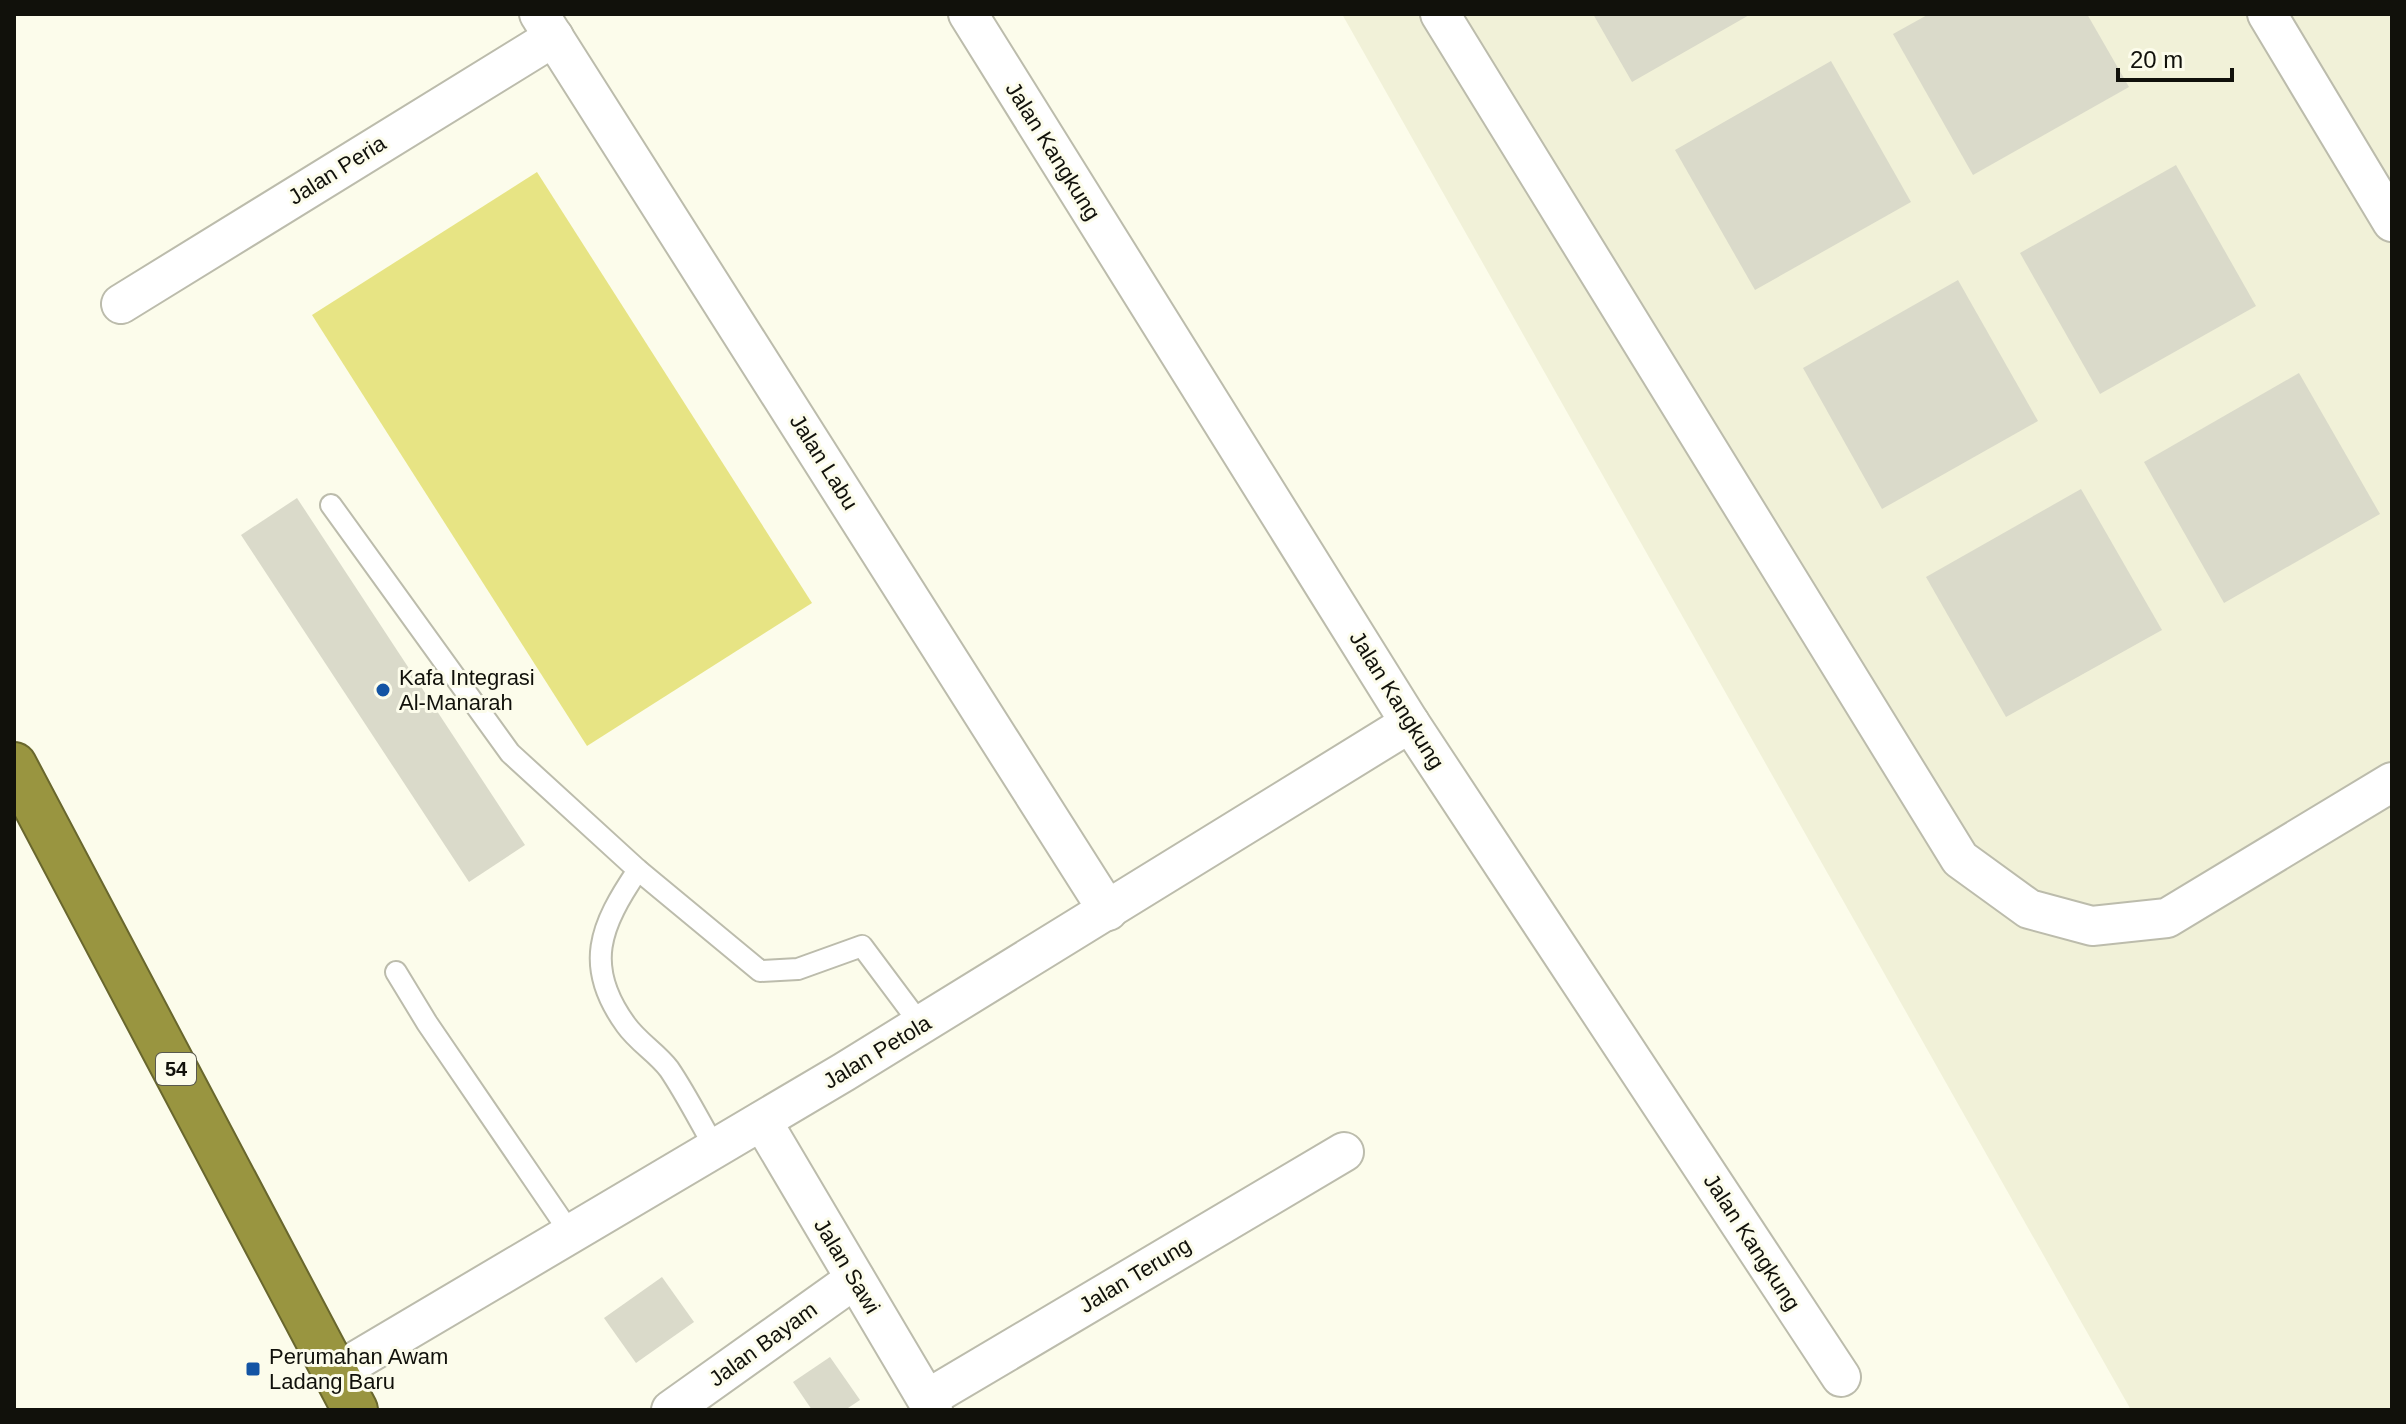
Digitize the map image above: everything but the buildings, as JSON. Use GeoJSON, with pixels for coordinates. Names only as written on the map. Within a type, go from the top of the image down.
{"type":"FeatureCollection","features":[{"type":"Feature","properties":{"kind":"highway","name":"54"},"geometry":{"type":"LineString","coordinates":[[14,765],[346,1391]]}},
{"type":"Feature","properties":{"kind":"street","name":"Jalan Kangkung"},"geometry":{"type":"LineString","coordinates":[[968,14],[1410,723],[1841,1377]]}},
{"type":"Feature","properties":{"kind":"street"},"geometry":{"type":"LineString","coordinates":[[1440,14],[1960,859],[2029,909],[2092,926],[2167,918],[2392,782]]}},
{"type":"Feature","properties":{"kind":"street"},"geometry":{"type":"LineString","coordinates":[[2267,14],[2392,222]]}},
{"type":"Feature","properties":{"kind":"street","name":"Jalan Peria"},"geometry":{"type":"LineString","coordinates":[[121,304],[546,26]]}},
{"type":"Feature","properties":{"kind":"street","name":"Jalan Labu"},"geometry":{"type":"LineString","coordinates":[[546,26],[1108,911]]}},
{"type":"Feature","properties":{"kind":"street","name":"Jalan Petola"},"geometry":{"type":"LineString","coordinates":[[346,1391],[571,1234],[921,1025],[1410,723]]}},
{"type":"Feature","properties":{"kind":"street","name":"Jalan Sawi"},"geometry":{"type":"LineString","coordinates":[[762,1121],[930,1405]]}},
{"type":"Feature","properties":{"kind":"street","name":"Jalan Terung"},"geometry":{"type":"LineString","coordinates":[[930,1405],[1344,1152]]}},
{"type":"Feature","properties":{"kind":"street","name":"Jalan Bayam"},"geometry":{"type":"LineString","coordinates":[[671,1410],[855,1279]]}},
{"type":"Feature","properties":{"kind":"lane"},"geometry":{"type":"LineString","coordinates":[[331,505],[510,753],[638,870],[760,971],[798,969],[862,946],[921,1025]]}},
{"type":"Feature","properties":{"kind":"lane"},"geometry":{"type":"LineString","coordinates":[[638,870],[619,899],[599,952],[600,978],[626,1026],[668,1067],[715,1148]]}},
{"type":"Feature","properties":{"kind":"lane"},"geometry":{"type":"LineString","coordinates":[[396,972],[427,1023],[571,1234]]}},
{"type":"Feature","properties":{"kind":"shaded area"},"geometry":{"type":"Polygon","coordinates":[[[1342,14],[2392,14],[2392,1410],[2131,1410],[1342,14]]]}},
{"type":"Feature","properties":{"kind":"shaded area"},"geometry":{"type":"Polygon","coordinates":[[[537,172],[812,603],[587,746],[312,315],[537,172]]]}},
{"type":"Feature","properties":{"kind":"place","name":"Kafa Integrasi Al-Manarah"},"geometry":{"type":"Point","coordinates":[383,690]}},
{"type":"Feature","properties":{"kind":"place","name":"Perumahan Awam Ladang Baru"},"geometry":{"type":"Point","coordinates":[253,1369]}}]}
